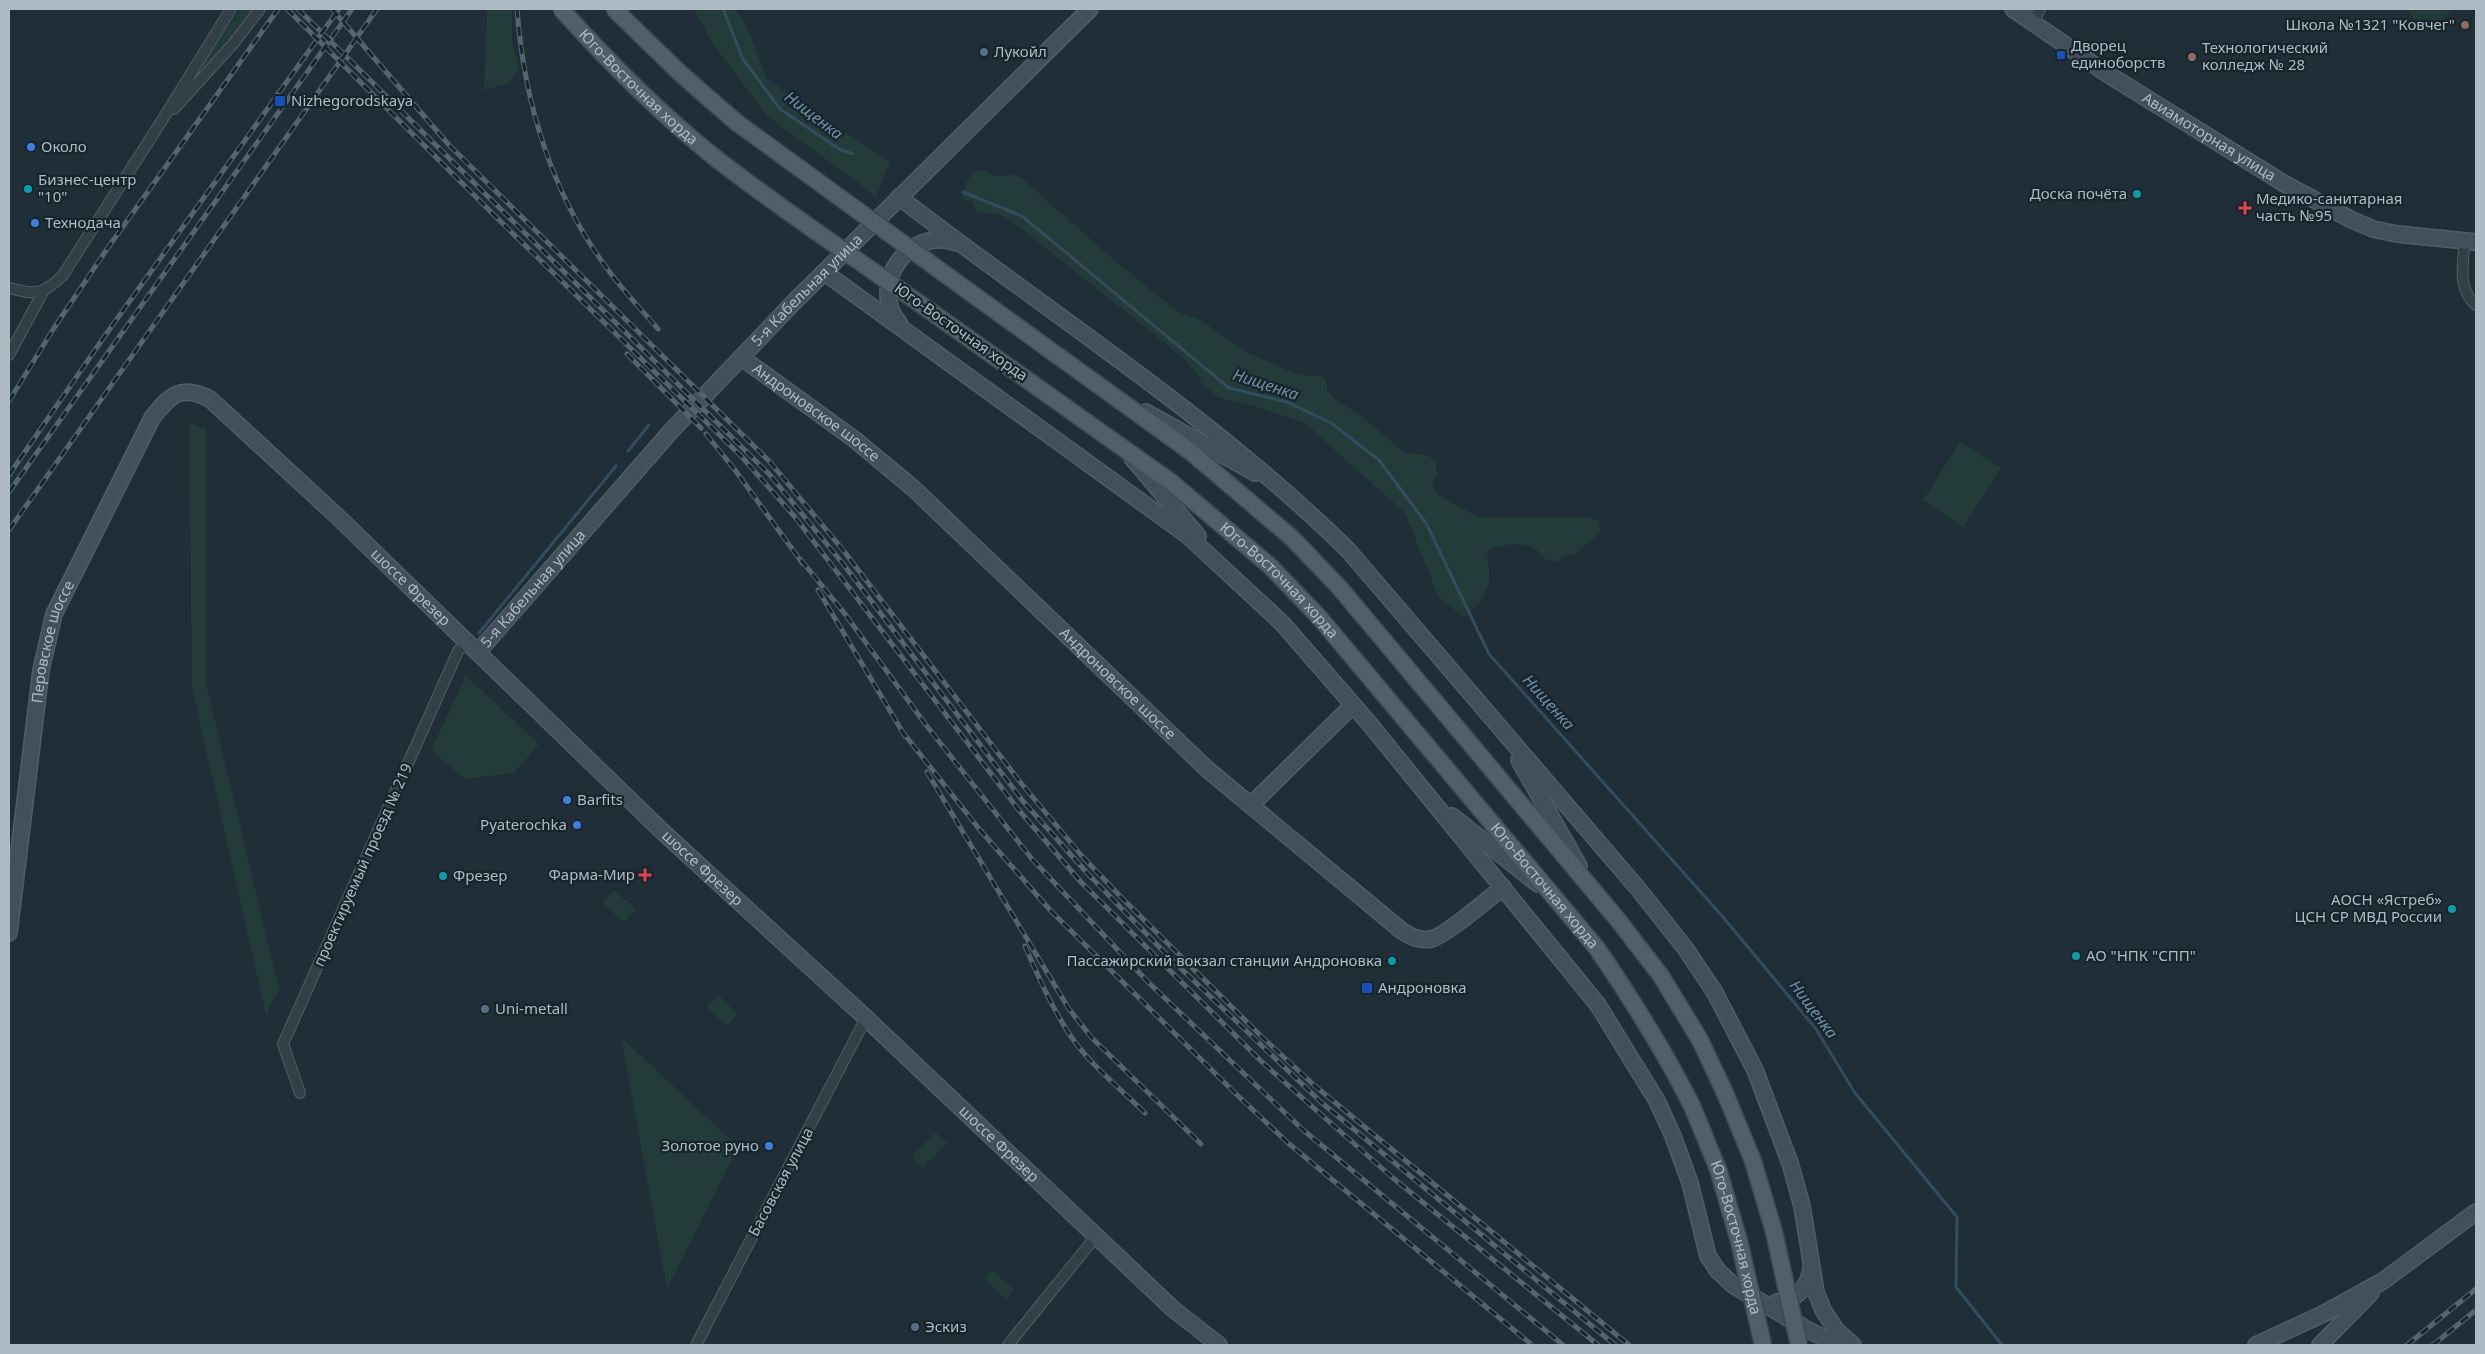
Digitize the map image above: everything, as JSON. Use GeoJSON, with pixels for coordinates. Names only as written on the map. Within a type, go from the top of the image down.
{"type":"FeatureCollection","features":[{"type":"Feature","properties":{"kind":"main road","name":"Юго-Восточная хорда"},"geometry":{"type":"LineString","coordinates":[[561,9],[596,48],[658,108],[713,156],[1121,446],[1216,518],[1276,572],[1318,617],[1596,947],[1634,1002],[1668,1057],[1692,1106],[1718,1169],[1739,1241],[1763,1345]]}},
{"type":"Feature","properties":{"kind":"main road"},"geometry":{"type":"LineString","coordinates":[[614,9],[681,74],[736,122],[1191,452],[1292,538],[1388,643],[1589,885],[1661,976],[1700,1040],[1725,1093],[1753,1161],[1774,1232],[1799,1345]]}},
{"type":"Feature","properties":{"kind":"street"},"geometry":{"type":"LineString","coordinates":[[9,355],[43,292],[63,275],[231,9]]}},
{"type":"Feature","properties":{"kind":"street"},"geometry":{"type":"LineString","coordinates":[[161,122],[196,87],[260,9]]}},
{"type":"Feature","properties":{"kind":"street","name":"5-я Кабельная улица"},"geometry":{"type":"LineString","coordinates":[[478,652],[672,430],[824,272],[1090,9]]}},
{"type":"Feature","properties":{"kind":"street","name":"Авиамоторная улица"},"geometry":{"type":"LineString","coordinates":[[2013,9],[2109,75],[2285,184],[2350,219],[2373,229],[2397,234],[2471,242]]}},
{"type":"Feature","properties":{"kind":"street"},"geometry":{"type":"LineString","coordinates":[[2033,22],[2040,9]]}},
{"type":"Feature","properties":{"kind":"street"},"geometry":{"type":"LineString","coordinates":[[899,197],[1240,452],[1289,492],[1348,550],[1640,891],[1685,948],[1714,991],[1755,1070],[1775,1118],[1802,1206],[1816,1292],[1823,1310],[1837,1331],[1853,1345]]}},
{"type":"Feature","properties":{"kind":"street"},"geometry":{"type":"LineString","coordinates":[[908,333],[896,320],[889,304],[890,277],[897,261],[910,248],[927,241],[945,240],[970,249]]}},
{"type":"Feature","properties":{"kind":"street"},"geometry":{"type":"LineString","coordinates":[[2471,242],[2463,278],[2467,295],[2476,304]]}},
{"type":"Feature","properties":{"kind":"street"},"geometry":{"type":"LineString","coordinates":[[824,272],[1187,535],[1226,569],[1282,623],[1353,705],[1503,887],[1598,1005],[1627,1048],[1657,1101],[1673,1136],[1690,1183],[1708,1256],[1718,1271],[1733,1286],[1839,1345]]}},
{"type":"Feature","properties":{"kind":"street"},"geometry":{"type":"LineString","coordinates":[[9,288],[31,293],[43,292]]}},
{"type":"Feature","properties":{"kind":"street","name":"Андроновское шоссе"},"geometry":{"type":"LineString","coordinates":[[742,358],[854,439],[913,488],[1207,769],[1252,804],[1395,926],[1413,938],[1433,939],[1483,904],[1503,887]]}},
{"type":"Feature","properties":{"kind":"street"},"geometry":{"type":"LineString","coordinates":[[1101,387],[1289,492]]}},
{"type":"Feature","properties":{"kind":"street","name":"шоссе Фрезер"},"geometry":{"type":"LineString","coordinates":[[189,392],[199,393],[215,404],[338,517],[664,833],[866,1018],[1173,1309],[1219,1345]]}},
{"type":"Feature","properties":{"kind":"street","name":"Перовское шоссе"},"geometry":{"type":"LineString","coordinates":[[9,933],[41,670],[54,614],[152,418],[163,403],[174,394],[189,392]]}},
{"type":"Feature","properties":{"kind":"street"},"geometry":{"type":"LineString","coordinates":[[1121,446],[1226,569]]}},
{"type":"Feature","properties":{"kind":"street","name":"проектируемый проезд № 219"},"geometry":{"type":"LineString","coordinates":[[300,1093],[283,1044],[458,651],[467,641]]}},
{"type":"Feature","properties":{"kind":"street"},"geometry":{"type":"LineString","coordinates":[[1252,804],[1353,705]]}},
{"type":"Feature","properties":{"kind":"street"},"geometry":{"type":"LineString","coordinates":[[1500,728],[1589,885]]}},
{"type":"Feature","properties":{"kind":"street"},"geometry":{"type":"LineString","coordinates":[[1427,796],[1552,896]]}},
{"type":"Feature","properties":{"kind":"street","name":"Басовская улица"},"geometry":{"type":"LineString","coordinates":[[696,1345],[866,1018]]}},
{"type":"Feature","properties":{"kind":"street"},"geometry":{"type":"LineString","coordinates":[[2256,1345],[2323,1314],[2383,1281],[2476,1212]]}},
{"type":"Feature","properties":{"kind":"street"},"geometry":{"type":"LineString","coordinates":[[1008,1345],[1097,1235]]}},
{"type":"Feature","properties":{"kind":"street"},"geometry":{"type":"LineString","coordinates":[[1758,1300],[1778,1302],[1795,1297],[1807,1283],[1812,1262]]}},
{"type":"Feature","properties":{"kind":"street"},"geometry":{"type":"LineString","coordinates":[[2320,1345],[2383,1281]]}},
{"type":"Feature","properties":{"kind":"green space"},"geometry":{"type":"Polygon","coordinates":[[[240,9],[253,9],[206,69],[203,69],[202,66],[240,9]]]}},
{"type":"Feature","properties":{"kind":"green space"},"geometry":{"type":"Polygon","coordinates":[[[487,9],[512,9],[512,42],[519,68],[509,83],[484,90],[487,9]]]}},
{"type":"Feature","properties":{"kind":"green space"},"geometry":{"type":"Polygon","coordinates":[[[694,9],[735,9],[747,27],[767,79],[890,162],[876,196],[767,116],[711,41],[694,9]]]}},
{"type":"Feature","properties":{"kind":"green space"},"geometry":{"type":"Polygon","coordinates":[[[2409,9],[2451,9],[2444,21],[2429,27],[2414,20],[2409,9]]]}},
{"type":"Feature","properties":{"kind":"green space"},"geometry":{"type":"Polygon","coordinates":[[[982,169],[993,175],[1004,176],[1013,174],[1024,180],[1108,255],[1178,312],[1199,319],[1248,353],[1295,373],[1306,376],[1317,375],[1326,380],[1328,392],[1336,400],[1363,417],[1405,453],[1428,455],[1436,463],[1437,474],[1432,485],[1438,495],[1476,516],[1487,518],[1588,517],[1599,521],[1601,532],[1576,553],[1556,562],[1546,560],[1535,549],[1520,544],[1504,545],[1488,550],[1488,587],[1480,602],[1464,617],[1439,598],[1405,513],[1305,423],[1257,407],[1219,398],[1202,384],[1197,374],[1181,356],[1009,219],[998,214],[977,212],[972,202],[963,199],[969,177],[982,169]]]}},
{"type":"Feature","properties":{"kind":"green space"},"geometry":{"type":"Polygon","coordinates":[[[189,423],[206,428],[206,683],[279,989],[266,1015],[192,688],[189,423]]]}},
{"type":"Feature","properties":{"kind":"green space"},"geometry":{"type":"Polygon","coordinates":[[[1960,442],[2001,468],[1963,527],[1923,500],[1960,442]]]}},
{"type":"Feature","properties":{"kind":"green space"},"geometry":{"type":"Polygon","coordinates":[[[466,676],[539,744],[514,773],[465,779],[431,750],[466,676]]]}},
{"type":"Feature","properties":{"kind":"green space"},"geometry":{"type":"Polygon","coordinates":[[[614,890],[636,909],[624,922],[602,903],[614,890]]]}},
{"type":"Feature","properties":{"kind":"green space"},"geometry":{"type":"Polygon","coordinates":[[[718,995],[738,1014],[726,1026],[707,1007],[718,995]]]}},
{"type":"Feature","properties":{"kind":"green space"},"geometry":{"type":"Polygon","coordinates":[[[621,1037],[738,1147],[667,1289],[621,1037]]]}},
{"type":"Feature","properties":{"kind":"green space"},"geometry":{"type":"Polygon","coordinates":[[[935,1132],[947,1143],[923,1168],[912,1157],[935,1132]]]}},
{"type":"Feature","properties":{"kind":"green space"},"geometry":{"type":"Polygon","coordinates":[[[992,1270],[1014,1290],[1006,1299],[984,1279],[992,1270]]]}},
{"type":"Feature","properties":{"kind":"waterway","name":"Нищенка"},"geometry":{"type":"LineString","coordinates":[[723,9],[743,59],[780,109],[839,149],[853,154]]}},
{"type":"Feature","properties":{"kind":"waterway","name":"Нищенка"},"geometry":{"type":"LineString","coordinates":[[963,192],[1022,216],[1229,388],[1287,402],[1331,423],[1379,460],[1426,523],[1489,654],[1723,917],[1816,1029],[1855,1093],[1957,1217],[1956,1287],[2002,1345]]}},
{"type":"Feature","properties":{"kind":"waterway"},"geometry":{"type":"LineString","coordinates":[[628,451],[649,425]]}},
{"type":"Feature","properties":{"kind":"waterway"},"geometry":{"type":"LineString","coordinates":[[479,633],[616,466]]}},
{"type":"Feature","properties":{"kind":"railway"},"geometry":{"type":"LineString","coordinates":[[9,401],[54,328],[107,249],[278,9]]}},
{"type":"Feature","properties":{"kind":"railway"},"geometry":{"type":"LineString","coordinates":[[287,9],[493,214],[741,456],[795,517],[1018,809],[1080,881],[1262,1062],[1393,1178],[1598,1345]]}},
{"type":"Feature","properties":{"kind":"railway"},"geometry":{"type":"LineString","coordinates":[[298,9],[770,475],[844,565],[1022,800],[1088,874],[1172,960],[1322,1103],[1615,1345]]}},
{"type":"Feature","properties":{"kind":"railway"},"geometry":{"type":"LineString","coordinates":[[332,9],[449,145],[770,462],[843,550],[1021,783],[1081,855],[1120,896],[1261,1036],[1315,1086],[1629,1345]]}},
{"type":"Feature","properties":{"kind":"railway"},"geometry":{"type":"LineString","coordinates":[[9,475],[104,337],[339,9]]}},
{"type":"Feature","properties":{"kind":"railway"},"geometry":{"type":"LineString","coordinates":[[9,492],[352,9]]}},
{"type":"Feature","properties":{"kind":"railway"},"geometry":{"type":"LineString","coordinates":[[9,530],[377,9]]}},
{"type":"Feature","properties":{"kind":"railway"},"geometry":{"type":"LineString","coordinates":[[517,9],[526,79],[544,147],[557,180],[589,242],[615,279],[658,329]]}},
{"type":"Feature","properties":{"kind":"railway"},"geometry":{"type":"LineString","coordinates":[[627,354],[701,428]]}},
{"type":"Feature","properties":{"kind":"railway"},"geometry":{"type":"LineString","coordinates":[[706,434],[735,470],[803,564]]}},
{"type":"Feature","properties":{"kind":"railway"},"geometry":{"type":"LineString","coordinates":[[801,560],[845,614],[926,725],[1032,859],[1149,983],[1302,1129],[1563,1345]]}},
{"type":"Feature","properties":{"kind":"railway"},"geometry":{"type":"LineString","coordinates":[[818,590],[905,736]]}},
{"type":"Feature","properties":{"kind":"railway"},"geometry":{"type":"LineString","coordinates":[[901,730],[980,830],[1050,910],[1235,1093],[1288,1143],[1532,1345]]}},
{"type":"Feature","properties":{"kind":"railway"},"geometry":{"type":"LineString","coordinates":[[927,772],[1069,1009],[1092,1038],[1201,1144]]}},
{"type":"Feature","properties":{"kind":"railway"},"geometry":{"type":"LineString","coordinates":[[1025,946],[1051,1003],[1070,1035],[1096,1066],[1145,1113]]}},
{"type":"Feature","properties":{"kind":"railway"},"geometry":{"type":"LineString","coordinates":[[2407,1345],[2476,1289]]}},
{"type":"Feature","properties":{"kind":"railway"},"geometry":{"type":"LineString","coordinates":[[2433,1345],[2476,1310]]}},
{"type":"Feature","properties":{"kind":"place","name":"Школа №1321 \"Ковчег\""},"geometry":{"type":"Point","coordinates":[2465,25]}},
{"type":"Feature","properties":{"kind":"place","name":"Лукойл"},"geometry":{"type":"Point","coordinates":[984,52]}},
{"type":"Feature","properties":{"kind":"place","name":"Дворец единоборств"},"geometry":{"type":"Point","coordinates":[2061,55]}},
{"type":"Feature","properties":{"kind":"place","name":"Технологический колледж № 28"},"geometry":{"type":"Point","coordinates":[2192,57]}},
{"type":"Feature","properties":{"kind":"place","name":"Nizhegorodskaya"},"geometry":{"type":"Point","coordinates":[280,101]}},
{"type":"Feature","properties":{"kind":"place","name":"Около"},"geometry":{"type":"Point","coordinates":[31,147]}},
{"type":"Feature","properties":{"kind":"place","name":"Бизнес-центр \"10\""},"geometry":{"type":"Point","coordinates":[28,189]}},
{"type":"Feature","properties":{"kind":"place","name":"Доска почёта"},"geometry":{"type":"Point","coordinates":[2137,194]}},
{"type":"Feature","properties":{"kind":"place","name":"Медико-санитарная часть №95"},"geometry":{"type":"Point","coordinates":[2245,208]}},
{"type":"Feature","properties":{"kind":"place","name":"Технодача"},"geometry":{"type":"Point","coordinates":[35,223]}},
{"type":"Feature","properties":{"kind":"place","name":"Barfits"},"geometry":{"type":"Point","coordinates":[567,800]}},
{"type":"Feature","properties":{"kind":"place","name":"Pyaterochka"},"geometry":{"type":"Point","coordinates":[577,825]}},
{"type":"Feature","properties":{"kind":"place","name":"Фарма-Мир"},"geometry":{"type":"Point","coordinates":[645,875]}},
{"type":"Feature","properties":{"kind":"place","name":"Фрезер"},"geometry":{"type":"Point","coordinates":[443,876]}},
{"type":"Feature","properties":{"kind":"place","name":"АОСН «Ястреб» ЦСН СР МВД России"},"geometry":{"type":"Point","coordinates":[2452,909]}},
{"type":"Feature","properties":{"kind":"place","name":"АО \"НПК \"СПП\""},"geometry":{"type":"Point","coordinates":[2076,956]}},
{"type":"Feature","properties":{"kind":"place","name":"Пассажирский вокзал станции Андроновка"},"geometry":{"type":"Point","coordinates":[1392,961]}},
{"type":"Feature","properties":{"kind":"place","name":"Андроновка"},"geometry":{"type":"Point","coordinates":[1367,988]}},
{"type":"Feature","properties":{"kind":"place","name":"Uni-metall"},"geometry":{"type":"Point","coordinates":[485,1009]}},
{"type":"Feature","properties":{"kind":"place","name":"Золотое руно"},"geometry":{"type":"Point","coordinates":[769,1146]}},
{"type":"Feature","properties":{"kind":"place","name":"Эскиз"},"geometry":{"type":"Point","coordinates":[915,1327]}}]}
